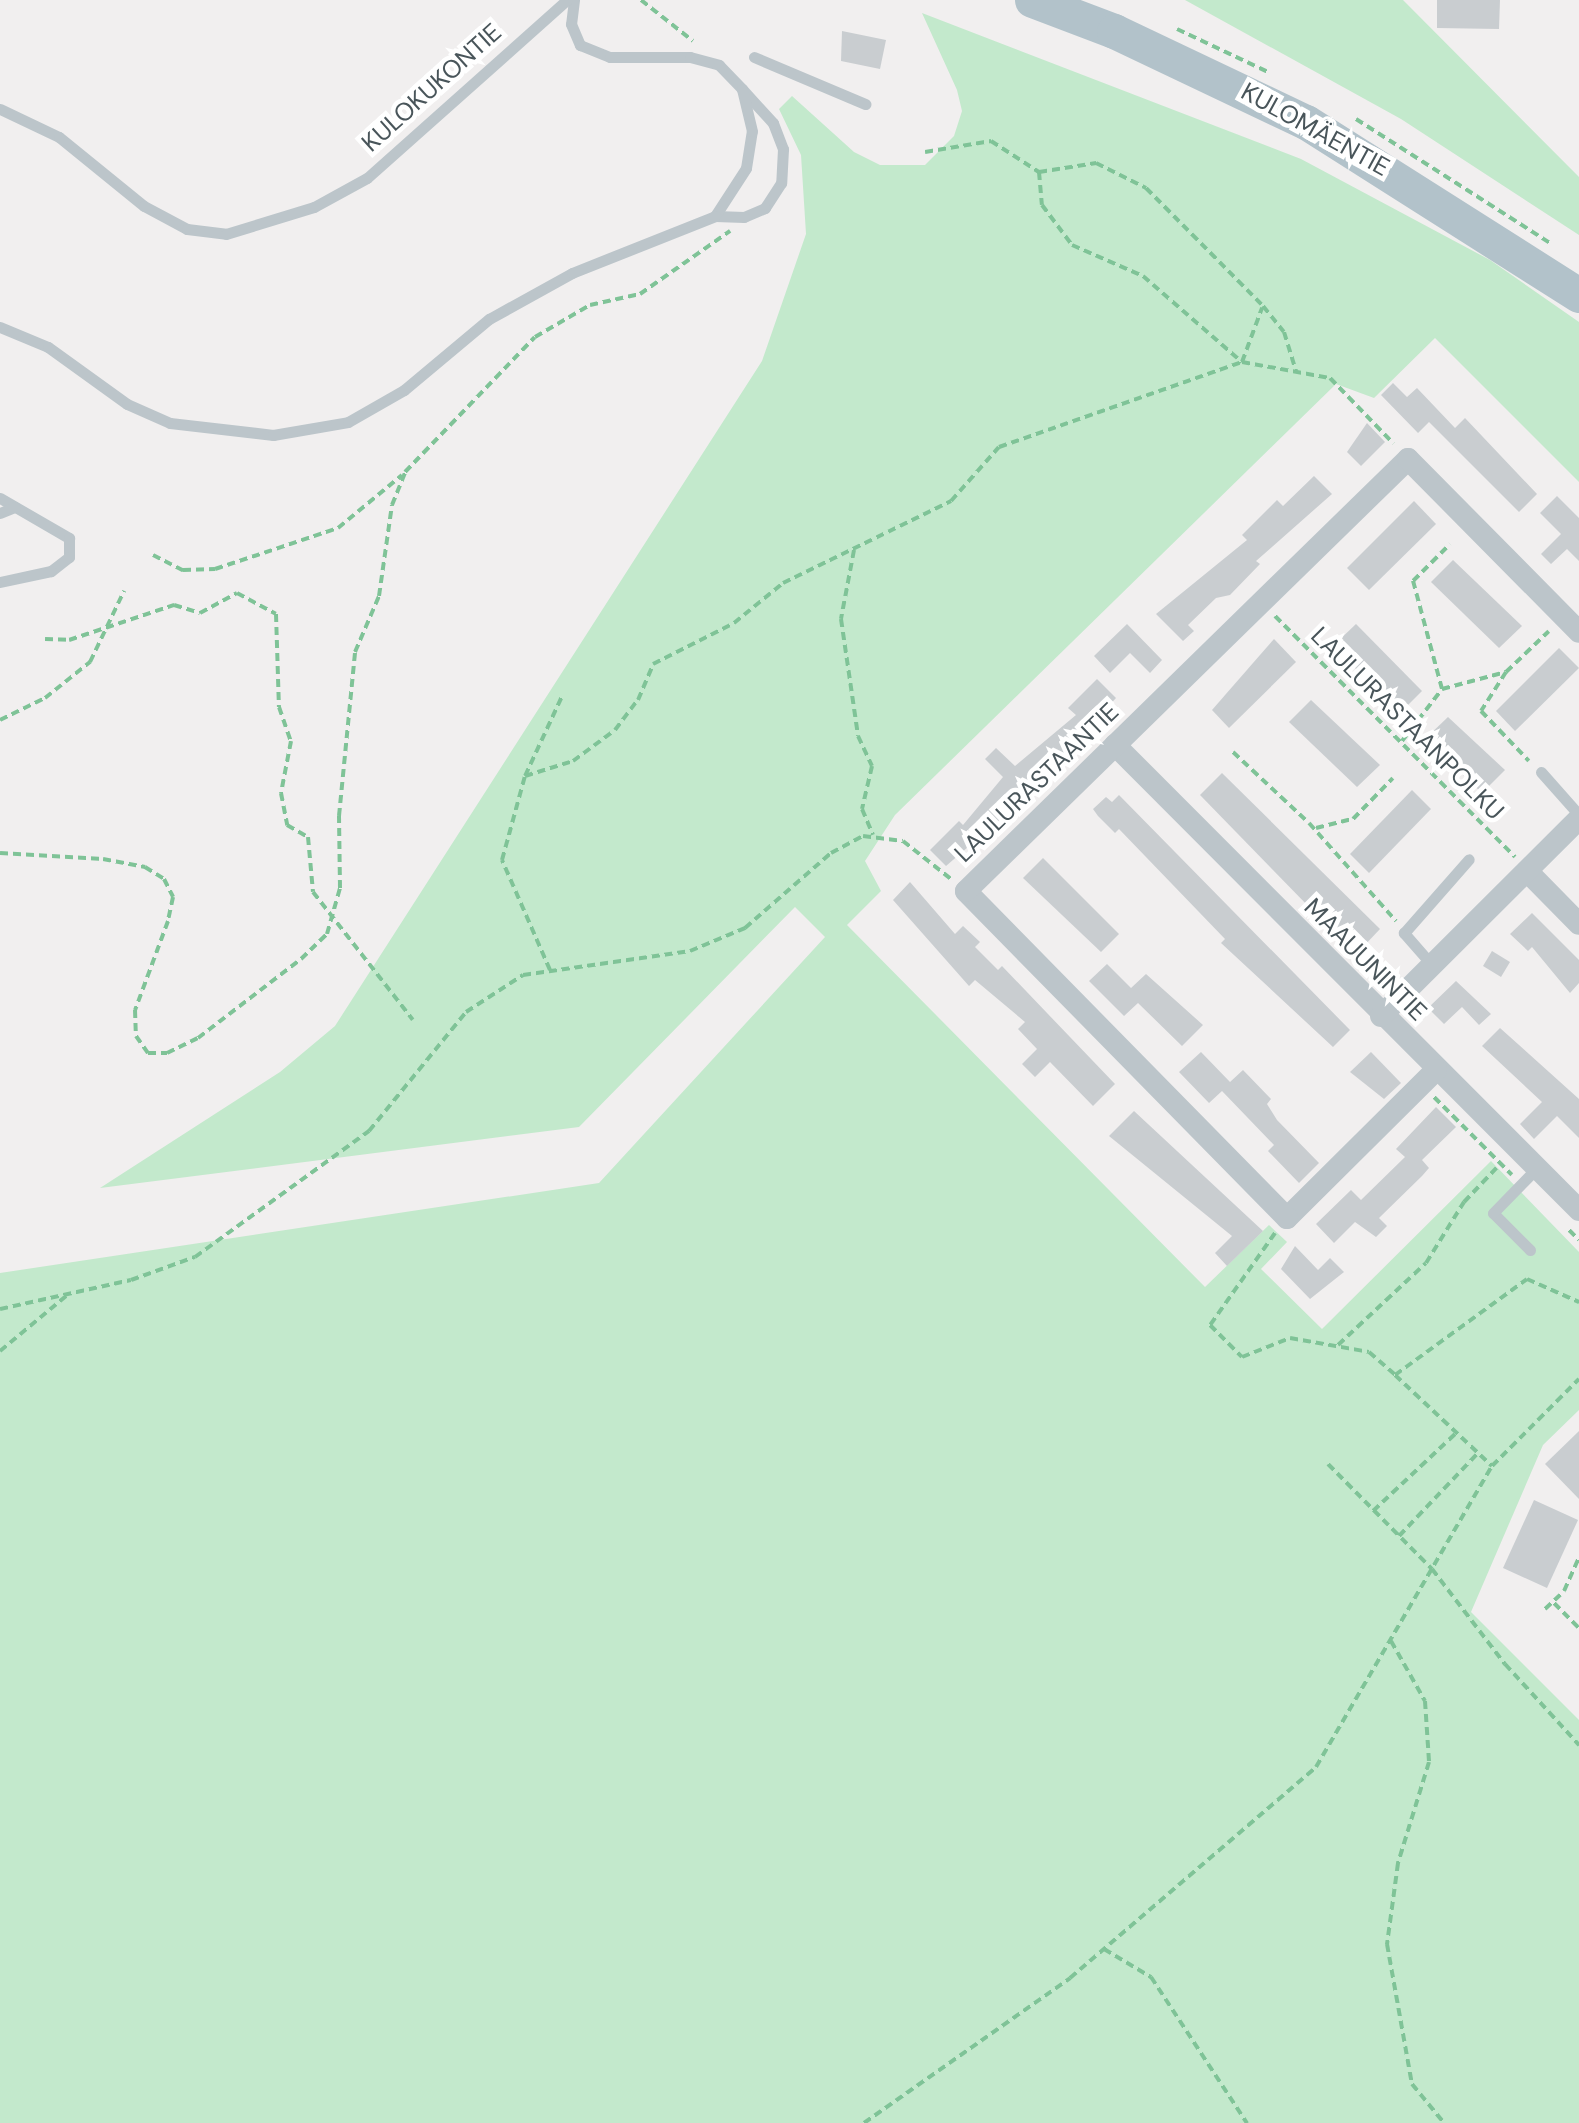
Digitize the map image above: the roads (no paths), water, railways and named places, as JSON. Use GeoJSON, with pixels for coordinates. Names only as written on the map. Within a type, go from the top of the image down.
{"type":"FeatureCollection","features":[{"type":"Feature","properties":{"kind":"main road","name":"KULOMÄENTIE"},"geometry":{"type":"LineString","coordinates":[[1032,0],[1130,38],[1306,122],[1579,295]]}},
{"type":"Feature","properties":{"kind":"street","name":"LAULURASTAANTIE"},"geometry":{"type":"LineString","coordinates":[[1436,1070],[1287,1218],[966,891],[1408,459],[1579,632]]}},
{"type":"Feature","properties":{"kind":"street","name":"MAAUUNINTIE"},"geometry":{"type":"LineString","coordinates":[[1115,745],[1381,1016],[1579,1210]]}},
{"type":"Feature","properties":{"kind":"street"},"geometry":{"type":"LineString","coordinates":[[1381,1016],[1579,817]]}},
{"type":"Feature","properties":{"kind":"street"},"geometry":{"type":"LineString","coordinates":[[1527,871],[1579,924]]}},
{"type":"Feature","properties":{"kind":"lane"},"geometry":{"type":"LineString","coordinates":[[0,327],[48,348],[126,404],[170,424],[274,436],[348,422],[404,390],[489,319],[572,273],[715,216],[744,217],[765,208],[781,183],[782,150],[773,123],[742,89],[718,65],[690,57],[610,57],[580,45],[571,24],[570,0]]}},
{"type":"Feature","properties":{"kind":"lane","name":"KULOKUKONTIE"},"geometry":{"type":"LineString","coordinates":[[0,109],[59,137],[144,206],[186,230],[226,234],[258,228],[367,178],[570,0]]}},
{"type":"Feature","properties":{"kind":"lane"},"geometry":{"type":"LineString","coordinates":[[754,57],[866,104]]}},
{"type":"Feature","properties":{"kind":"lane"},"geometry":{"type":"LineString","coordinates":[[715,216],[746,168],[752,131],[742,89]]}},
{"type":"Feature","properties":{"kind":"lane"},"geometry":{"type":"LineString","coordinates":[[0,498],[68,538],[69,557],[51,570],[0,582]]}},
{"type":"Feature","properties":{"kind":"lane"},"geometry":{"type":"LineString","coordinates":[[0,514],[15,507]]}},
{"type":"Feature","properties":{"kind":"lane"},"geometry":{"type":"LineString","coordinates":[[1541,772],[1579,817]]}},
{"type":"Feature","properties":{"kind":"lane"},"geometry":{"type":"LineString","coordinates":[[1432,966],[1404,932],[1470,859]]}},
{"type":"Feature","properties":{"kind":"lane"},"geometry":{"type":"LineString","coordinates":[[1530,1250],[1493,1212],[1535,1170]]}}]}
